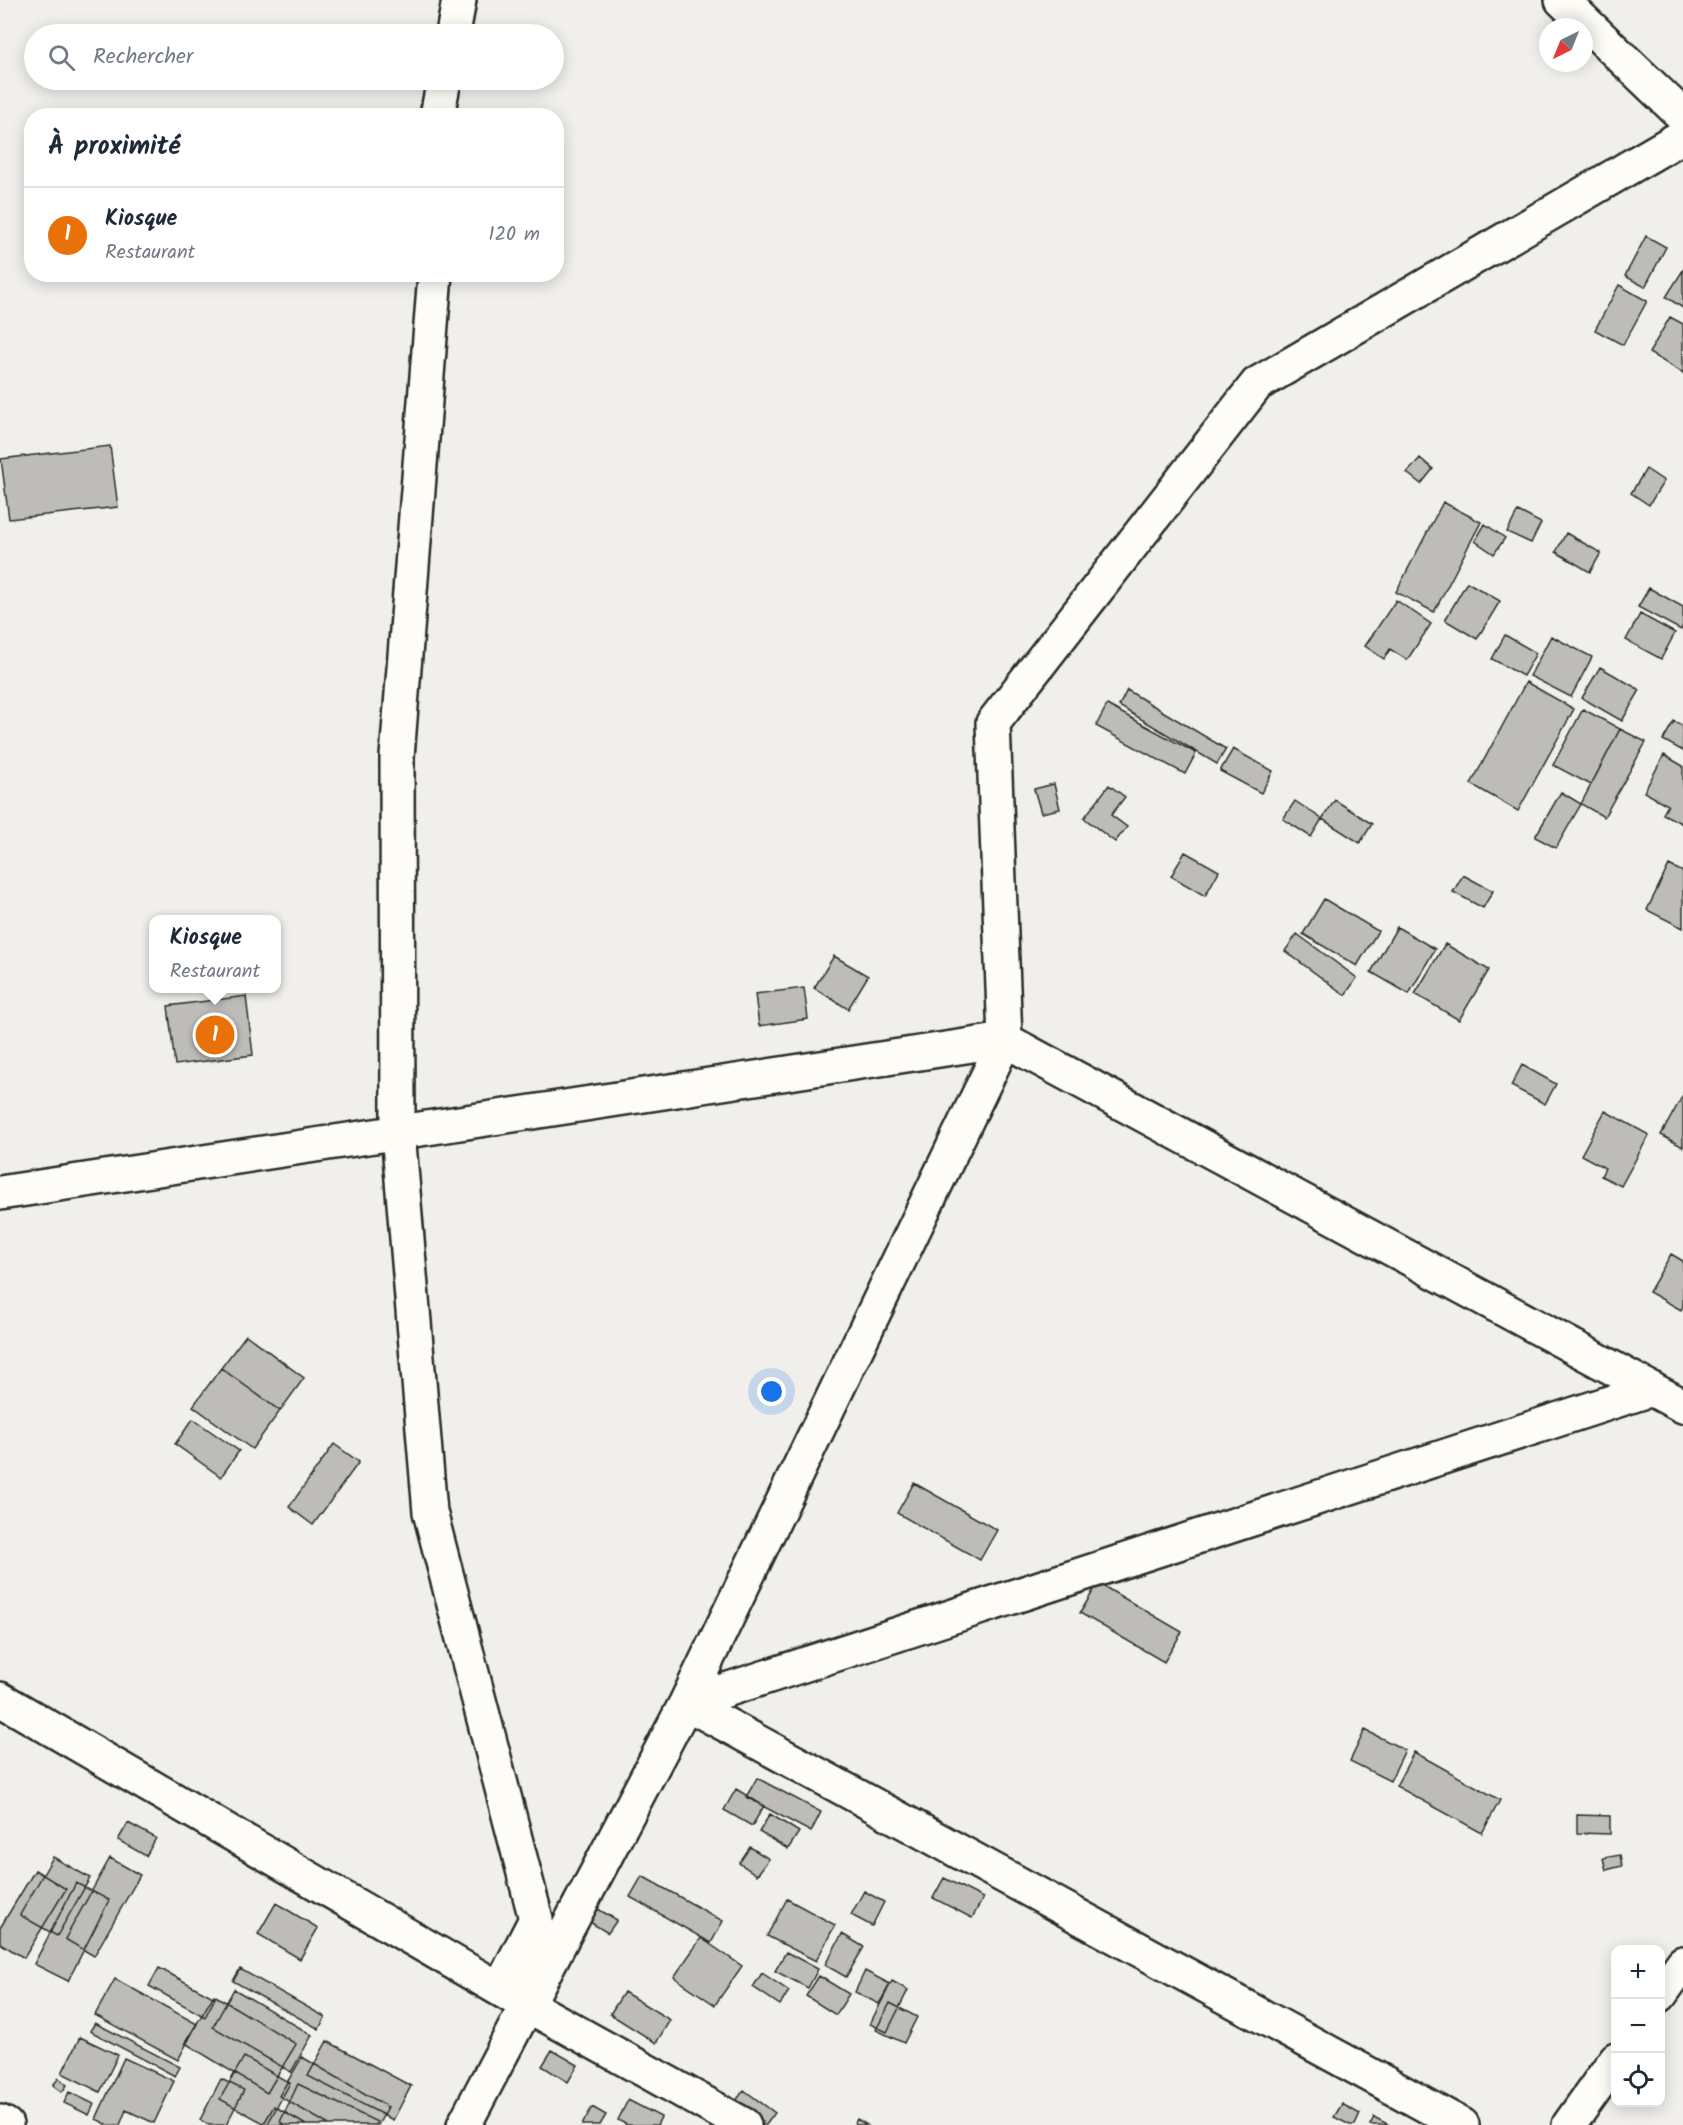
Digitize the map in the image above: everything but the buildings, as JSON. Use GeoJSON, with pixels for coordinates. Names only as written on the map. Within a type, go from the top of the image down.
{"type":"FeatureCollection","features":[{"type":"Feature","properties":{"kind":"street"},"geometry":{"type":"LineString","coordinates":[[455,24],[459,0]]}},
{"type":"Feature","properties":{"kind":"street"},"geometry":{"type":"LineString","coordinates":[[1562,0],[1683,116]]}},
{"type":"Feature","properties":{"kind":"street"},"geometry":{"type":"LineString","coordinates":[[439,108],[442,90]]}},
{"type":"Feature","properties":{"kind":"street"},"geometry":{"type":"LineString","coordinates":[[514,1997],[686,1703],[1005,1040],[993,723],[1257,384],[1683,135]]}},
{"type":"Feature","properties":{"kind":"street"},"geometry":{"type":"LineString","coordinates":[[434,282],[397,757],[398,1132],[430,1512],[536,1919],[514,1997],[464,2125]]}},
{"type":"Feature","properties":{"kind":"street"},"geometry":{"type":"LineString","coordinates":[[0,1193],[1005,1040],[1683,1406]]}},
{"type":"Feature","properties":{"kind":"street"},"geometry":{"type":"LineString","coordinates":[[686,1703],[1652,1389]]}},
{"type":"Feature","properties":{"kind":"street"},"geometry":{"type":"LineString","coordinates":[[0,1699],[514,1997],[744,2125]]}},
{"type":"Feature","properties":{"kind":"street"},"geometry":{"type":"LineString","coordinates":[[686,1703],[1462,2125]]}},
{"type":"Feature","properties":{"kind":"street"},"geometry":{"type":"LineString","coordinates":[[1665,1988],[1683,1963]]}},
{"type":"Feature","properties":{"kind":"street"},"geometry":{"type":"LineString","coordinates":[[1569,2125],[1611,2066]]}},
{"type":"Feature","properties":{"kind":"street"},"geometry":{"type":"LineString","coordinates":[[0,2122],[6,2125]]}},
{"type":"Feature","properties":{"kind":"place","name":"Kiosque"},"geometry":{"type":"Point","coordinates":[215,1035]}}]}
